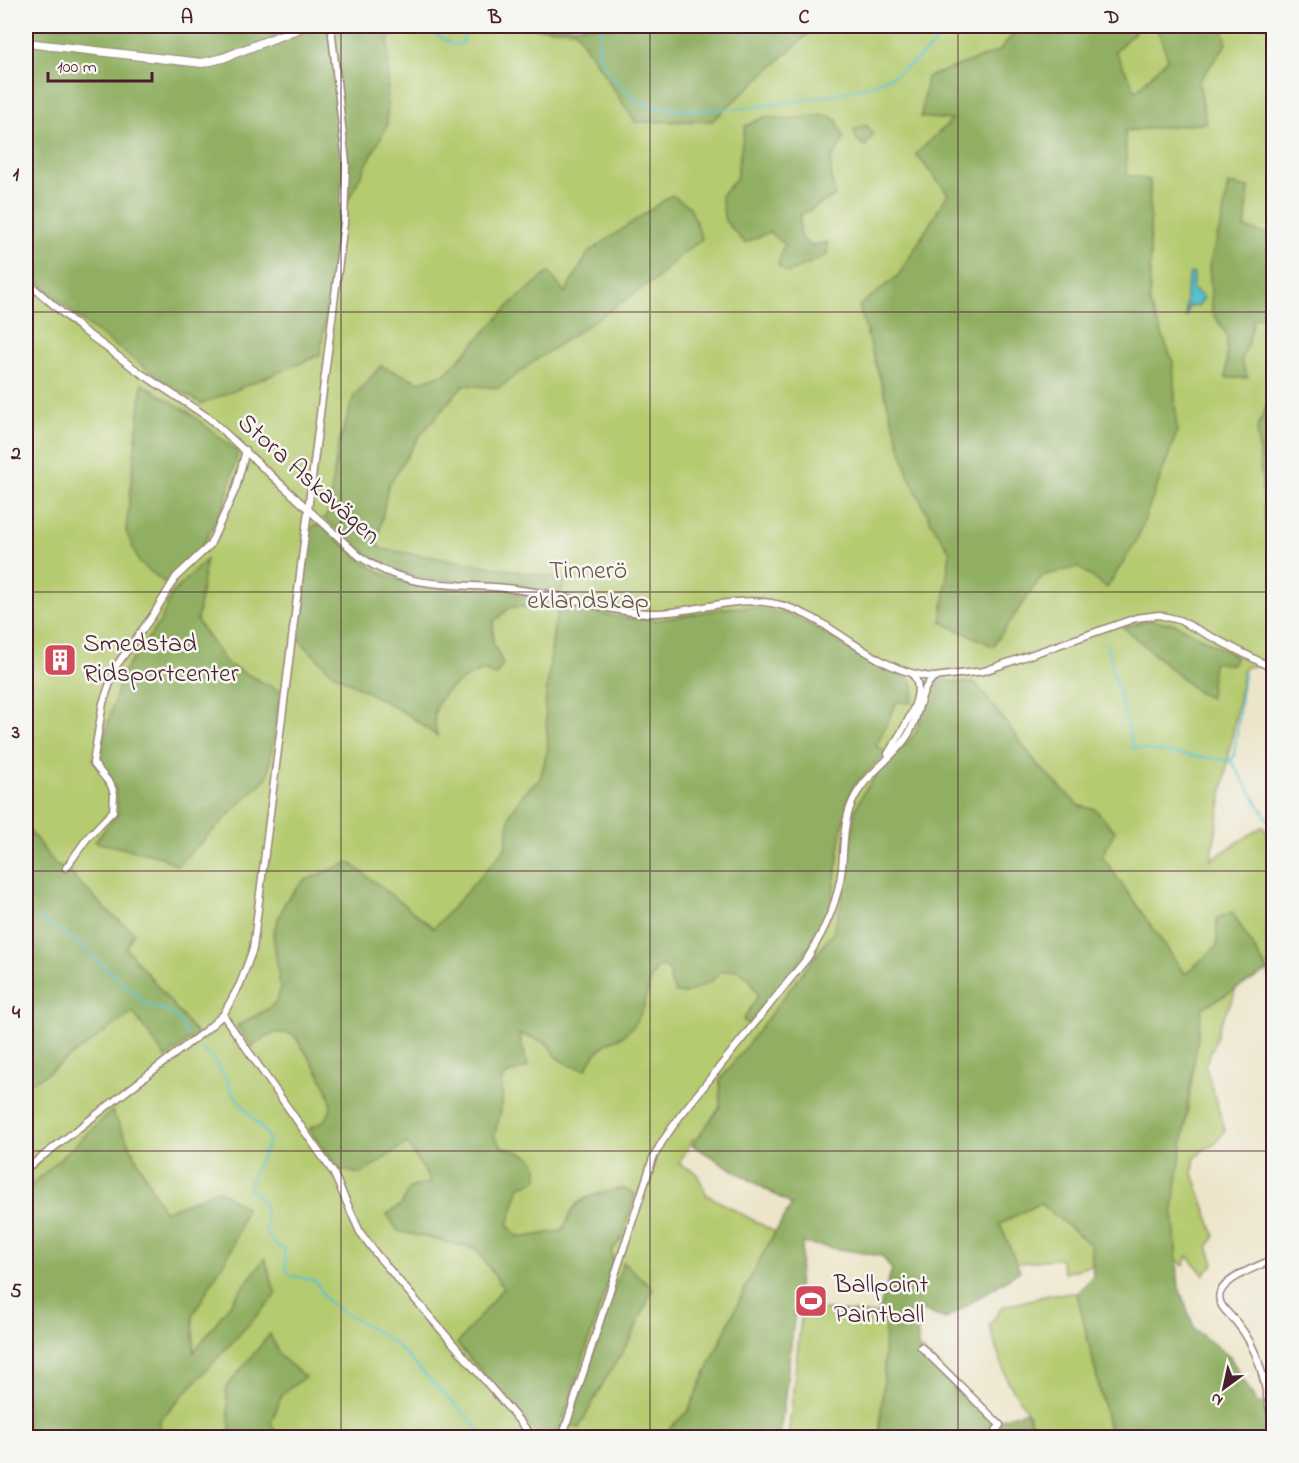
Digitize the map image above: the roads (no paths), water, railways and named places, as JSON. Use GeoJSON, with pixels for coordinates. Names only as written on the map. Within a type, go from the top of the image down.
{"type":"FeatureCollection","features":[{"type":"Feature","properties":{"kind":"street"},"geometry":{"type":"LineString","coordinates":[[26,44],[202,63],[224,58],[304,26]]}},
{"type":"Feature","properties":{"kind":"street"},"geometry":{"type":"LineString","coordinates":[[26,1169],[223,1015],[240,984],[253,949],[346,197],[346,163],[331,26]]}},
{"type":"Feature","properties":{"kind":"street","name":"Stora Askavägen"},"geometry":{"type":"LineString","coordinates":[[26,281],[80,328],[147,377],[209,418],[368,562],[411,581],[532,592],[643,613],[670,612],[734,601],[779,604],[806,615],[877,659],[911,674],[934,677],[984,671],[1136,618],[1159,615],[1188,624],[1274,669]]}},
{"type":"Feature","properties":{"kind":"street"},"geometry":{"type":"LineString","coordinates":[[66,868],[88,837],[113,811],[114,794],[111,784],[93,763],[103,703],[116,666],[176,577],[210,545],[236,488],[246,450]]}},
{"type":"Feature","properties":{"kind":"street"},"geometry":{"type":"LineString","coordinates":[[886,758],[913,709],[918,682],[911,674]]}},
{"type":"Feature","properties":{"kind":"street"},"geometry":{"type":"LineString","coordinates":[[562,1437],[653,1158],[680,1116],[808,957],[821,937],[832,913],[838,891],[849,808],[861,785],[909,734],[926,687],[934,677]]}},
{"type":"Feature","properties":{"kind":"street"},"geometry":{"type":"LineString","coordinates":[[223,1015],[333,1172],[356,1224],[371,1248],[534,1437]]}},
{"type":"Feature","properties":{"kind":"street"},"geometry":{"type":"LineString","coordinates":[[1274,1259],[1226,1284],[1221,1290],[1219,1300],[1244,1332],[1254,1350],[1262,1371],[1274,1431]]}},
{"type":"Feature","properties":{"kind":"street"},"geometry":{"type":"LineString","coordinates":[[921,1347],[1000,1425],[991,1437]]}},
{"type":"Feature","properties":{"kind":"water"},"geometry":{"type":"Polygon","coordinates":[[[1190,273],[1194,274],[1192,288],[1204,298],[1198,306],[1189,306],[1186,318],[1186,294],[1190,273]]]}},
{"type":"Feature","properties":{"kind":"waterway"},"geometry":{"type":"LineString","coordinates":[[435,34],[454,45],[464,42],[463,36],[450,26]]}},
{"type":"Feature","properties":{"kind":"waterway"},"geometry":{"type":"LineString","coordinates":[[601,26],[600,57],[622,87],[639,101],[660,107],[688,110],[757,107],[855,90],[877,83],[909,66],[952,26]]}},
{"type":"Feature","properties":{"kind":"waterway"},"geometry":{"type":"LineString","coordinates":[[1106,642],[1133,748],[1231,761],[1274,829]]}},
{"type":"Feature","properties":{"kind":"waterway"},"geometry":{"type":"LineString","coordinates":[[1231,761],[1234,756],[1244,673]]}},
{"type":"Feature","properties":{"kind":"waterway"},"geometry":{"type":"LineString","coordinates":[[40,919],[77,942],[146,1004],[171,1013],[187,1035]]}},
{"type":"Feature","properties":{"kind":"waterway"},"geometry":{"type":"LineString","coordinates":[[200,1048],[213,1059],[232,1092],[267,1135],[269,1141],[267,1147],[252,1176],[249,1188],[264,1204],[267,1224],[265,1232],[277,1246],[284,1248],[286,1272],[292,1276],[315,1281],[331,1304],[393,1342],[476,1426],[483,1438]]}},
{"type":"Feature","properties":{"kind":"place","name":"Smedstad Ridsportcenter"},"geometry":{"type":"Point","coordinates":[60,660]}},
{"type":"Feature","properties":{"kind":"place","name":"Ballpoint Paintball"},"geometry":{"type":"Point","coordinates":[811,1301]}},
{"type":"Feature","properties":{"kind":"park label","name":"Tinnerö eklandskap"},"geometry":{"type":"Point","coordinates":[588,587]}}]}
